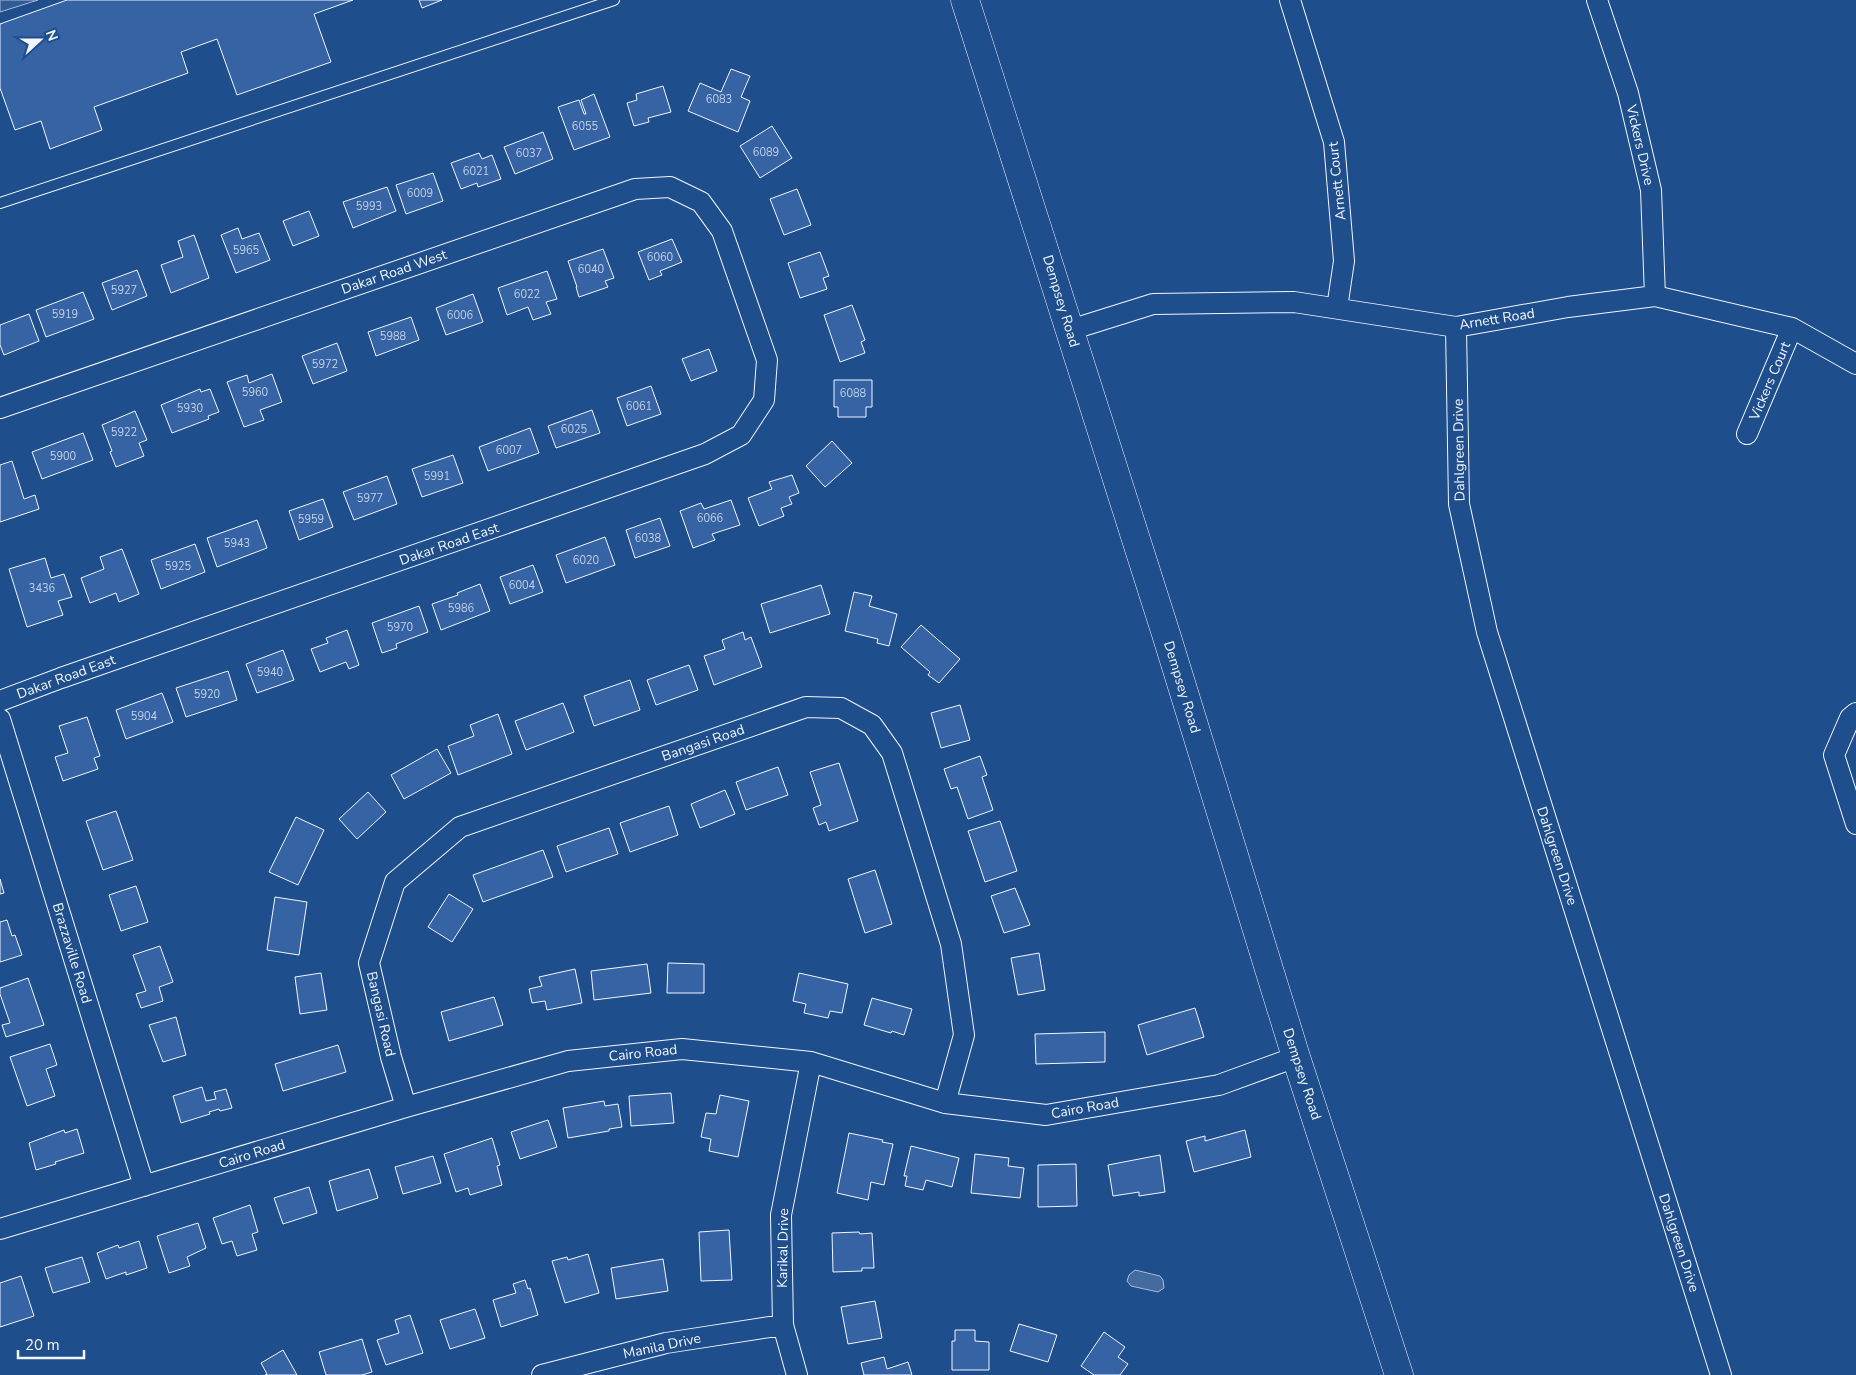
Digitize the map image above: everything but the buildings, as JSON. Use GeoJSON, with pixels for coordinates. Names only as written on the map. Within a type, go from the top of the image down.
{"type":"FeatureCollection","features":[{"type":"Feature","properties":{"kind":"main road","name":"Dempsey Road"},"geometry":{"type":"LineString","coordinates":[[965,0],[1166,634],[1296,1057],[1399,1375]]}},
{"type":"Feature","properties":{"kind":"street","name":"Arnett Court"},"geometry":{"type":"LineString","coordinates":[[1290,0],[1334,142],[1344,261],[1337,308]]}},
{"type":"Feature","properties":{"kind":"street","name":"Vickers Drive"},"geometry":{"type":"LineString","coordinates":[[1597,0],[1628,93],[1651,190],[1654,296]]}},
{"type":"Feature","properties":{"kind":"street","name":"Dakar Road West"},"geometry":{"type":"LineString","coordinates":[[0,408],[635,189],[670,187],[702,202],[722,231],[740,284]]}},
{"type":"Feature","properties":{"kind":"street","name":"Dakar Road East"},"geometry":{"type":"LineString","coordinates":[[0,701],[70,674],[705,454],[741,434],[764,400],[767,360],[740,284]]}},
{"type":"Feature","properties":{"kind":"street","name":"Arnett Road"},"geometry":{"type":"LineString","coordinates":[[1070,330],[1153,304],[1294,302],[1456,326],[1654,296],[1792,328],[1856,364]]}},
{"type":"Feature","properties":{"kind":"street","name":"Dahlgreen Drive"},"geometry":{"type":"LineString","coordinates":[[1456,326],[1459,504],[1487,632],[1721,1375]]}},
{"type":"Feature","properties":{"kind":"street","name":"Vickers Court"},"geometry":{"type":"LineString","coordinates":[[1747,434],[1792,328]]}},
{"type":"Feature","properties":{"kind":"street","name":"Bangasi Road"},"geometry":{"type":"LineString","coordinates":[[406,1107],[391,1057],[369,963],[395,882],[460,828],[806,707],[841,708],[856,716],[872,725],[892,753],[951,944],[964,1035],[945,1103]]}},
{"type":"Feature","properties":{"kind":"street"},"geometry":{"type":"LineString","coordinates":[[1856,713],[1850,718],[1834,755],[1856,824]]}},
{"type":"Feature","properties":{"kind":"street","name":"Brazzaville Road"},"geometry":{"type":"LineString","coordinates":[[0,719],[144,1186]]}},
{"type":"Feature","properties":{"kind":"street","name":"Cairo Road"},"geometry":{"type":"LineString","coordinates":[[0,1229],[406,1107],[568,1061],[682,1049],[811,1062],[945,1103],[1046,1115],[1220,1085],[1296,1057]]}},
{"type":"Feature","properties":{"kind":"street","name":"Karikal Drive"},"geometry":{"type":"LineString","coordinates":[[797,1375],[783,1325],[781,1216],[811,1062]]}},
{"type":"Feature","properties":{"kind":"street","name":"Manila Drive"},"geometry":{"type":"LineString","coordinates":[[542,1375],[666,1343],[783,1325]]}},
{"type":"Feature","properties":{"kind":"lane"},"geometry":{"type":"LineString","coordinates":[[0,203],[614,0]]}},
{"type":"Feature","properties":{"kind":"shaded area"},"geometry":{"type":"Polygon","coordinates":[[[0,0],[38,0],[0,12],[0,0]]]}},
{"type":"Feature","properties":{"kind":"shaded area"},"geometry":{"type":"Polygon","coordinates":[[[1135,1270],[1160,1276],[1163,1280],[1164,1288],[1158,1292],[1131,1286],[1127,1281],[1129,1275],[1135,1270]]]}}]}
